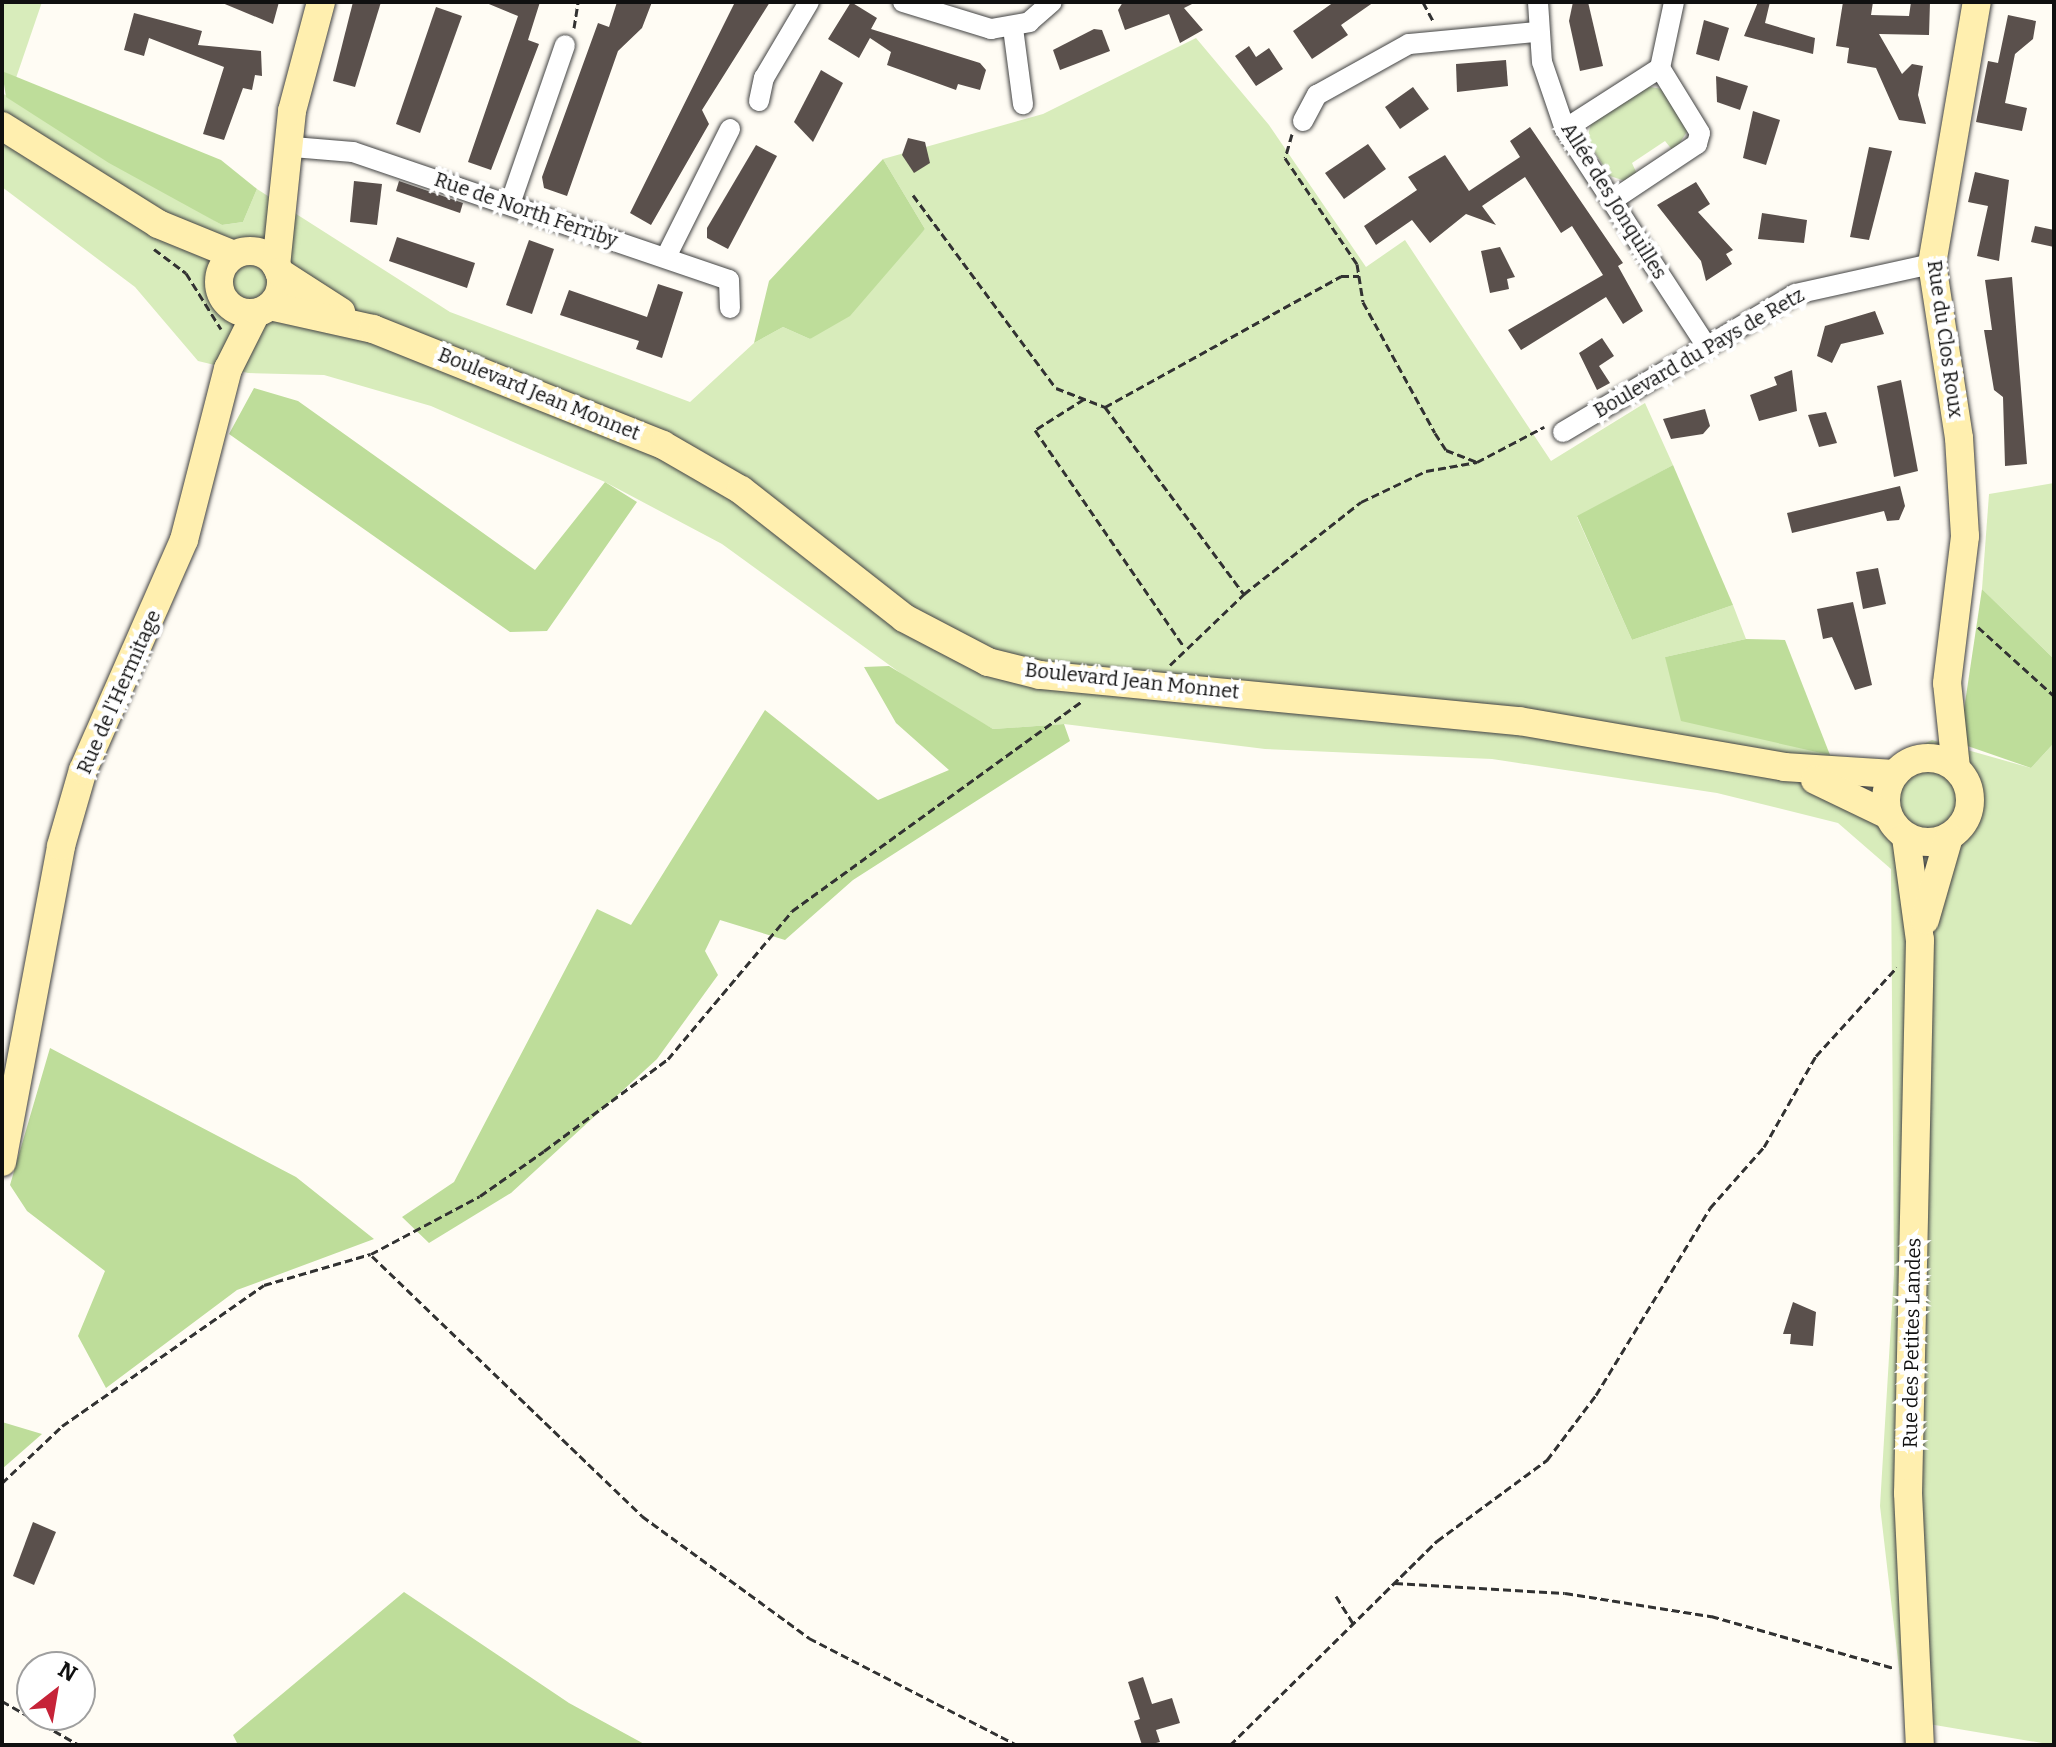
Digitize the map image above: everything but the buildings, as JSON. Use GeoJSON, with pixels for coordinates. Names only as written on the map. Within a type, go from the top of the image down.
{"type":"FeatureCollection","features":[{"type":"Feature","properties":{"kind":"street"},"geometry":{"type":"LineString","coordinates":[[278,269],[286,184],[293,147],[292,111],[321,2]]}},
{"type":"Feature","properties":{"kind":"street"},"geometry":{"type":"LineString","coordinates":[[759,101],[764,78],[809,2]]}},
{"type":"Feature","properties":{"kind":"street"},"geometry":{"type":"LineString","coordinates":[[903,2],[991,29],[1013,28],[1052,2]]}},
{"type":"Feature","properties":{"kind":"street","name":"Allée des Jonquilles"},"geometry":{"type":"LineString","coordinates":[[1538,2],[1537,32],[1565,129],[1706,345]]}},
{"type":"Feature","properties":{"kind":"street"},"geometry":{"type":"LineString","coordinates":[[1613,200],[1697,144],[1700,133],[1660,68],[1674,2]]}},
{"type":"Feature","properties":{"kind":"street","name":"Rue du Clos Roux"},"geometry":{"type":"LineString","coordinates":[[1959,607],[1965,536],[1932,264],[1977,2]]}},
{"type":"Feature","properties":{"kind":"street"},"geometry":{"type":"LineString","coordinates":[[1013,28],[1023,104]]}},
{"type":"Feature","properties":{"kind":"street"},"geometry":{"type":"LineString","coordinates":[[1303,121],[1317,95],[1357,67],[1409,44],[1537,32]]}},
{"type":"Feature","properties":{"kind":"street"},"geometry":{"type":"LineString","coordinates":[[510,204],[565,45]]}},
{"type":"Feature","properties":{"kind":"street"},"geometry":{"type":"LineString","coordinates":[[1565,129],[1660,68]]}},
{"type":"Feature","properties":{"kind":"street"},"geometry":{"type":"LineString","coordinates":[[2,126],[152,234],[224,306]]}},
{"type":"Feature","properties":{"kind":"street"},"geometry":{"type":"LineString","coordinates":[[666,257],[730,129]]}},
{"type":"Feature","properties":{"kind":"street","name":"Rue de North Ferriby"},"geometry":{"type":"LineString","coordinates":[[293,147],[353,152],[729,280],[730,308]]}},
{"type":"Feature","properties":{"kind":"street"},"geometry":{"type":"LineString","coordinates":[[224,306],[238,253],[286,184]]}},
{"type":"Feature","properties":{"kind":"street"},"geometry":{"type":"LineString","coordinates":[[152,234],[238,253]]}},
{"type":"Feature","properties":{"kind":"street","name":"Boulevard Jean Monnet"},"geometry":{"type":"LineString","coordinates":[[238,253],[262,253],[278,269],[373,329],[663,445],[741,490],[904,618],[955,647],[1040,675],[1519,721],[1784,767],[1903,768]]}},
{"type":"Feature","properties":{"kind":"street","name":"Boulevard du Pays de Retz"},"geometry":{"type":"LineString","coordinates":[[1563,432],[1795,294],[1932,264]]}},
{"type":"Feature","properties":{"kind":"street","name":"Rue de l'Hermitage"},"geometry":{"type":"LineString","coordinates":[[2,1162],[61,846],[83,770],[184,540],[228,369],[263,309],[278,269]]}},
{"type":"Feature","properties":{"kind":"street","name":"Boulevard Jean Monnet"},"geometry":{"type":"LineString","coordinates":[[224,306],[263,309],[373,329]]}},
{"type":"Feature","properties":{"kind":"street","name":"Rue de l'Hermitage"},"geometry":{"type":"LineString","coordinates":[[224,306],[228,369]]}},
{"type":"Feature","properties":{"kind":"street"},"geometry":{"type":"LineString","coordinates":[[1947,683],[1903,768],[1897,826],[1927,843],[1949,837],[1970,804],[1956,768],[1947,683],[1959,607]]}},
{"type":"Feature","properties":{"kind":"street"},"geometry":{"type":"LineString","coordinates":[[1903,768],[1935,758],[1956,768]]}},
{"type":"Feature","properties":{"kind":"street","name":"Boulevard Jean Monnet"},"geometry":{"type":"LineString","coordinates":[[1784,767],[1897,826]]}},
{"type":"Feature","properties":{"kind":"street","name":"Rue des Petites Landes"},"geometry":{"type":"LineString","coordinates":[[1897,826],[1920,940],[1908,1493],[1920,1745]]}},
{"type":"Feature","properties":{"kind":"street","name":"Rue des Petites Landes"},"geometry":{"type":"LineString","coordinates":[[1920,940],[1949,837]]}},
{"type":"Feature","properties":{"kind":"path"},"geometry":{"type":"LineString","coordinates":[[565,45],[578,2]]}},
{"type":"Feature","properties":{"kind":"path"},"geometry":{"type":"LineString","coordinates":[[1423,2],[1441,39]]}},
{"type":"Feature","properties":{"kind":"path"},"geometry":{"type":"LineString","coordinates":[[1303,121],[1285,158],[1359,276],[1363,302],[1435,433],[1446,450],[1477,462]]}},
{"type":"Feature","properties":{"kind":"path"},"geometry":{"type":"LineString","coordinates":[[913,195],[1056,388],[1105,407],[1244,594]]}},
{"type":"Feature","properties":{"kind":"path"},"geometry":{"type":"LineString","coordinates":[[152,234],[186,273],[213,325],[224,306]]}},
{"type":"Feature","properties":{"kind":"path"},"geometry":{"type":"LineString","coordinates":[[1105,407],[1341,276],[1359,276]]}},
{"type":"Feature","properties":{"kind":"path"},"geometry":{"type":"LineString","coordinates":[[1084,399],[1035,430],[1185,648]]}},
{"type":"Feature","properties":{"kind":"path"},"geometry":{"type":"LineString","coordinates":[[1160,687],[1185,648],[1220,624],[1244,594],[1361,502],[1426,471],[1477,462],[1545,427],[1563,432]]}},
{"type":"Feature","properties":{"kind":"path"},"geometry":{"type":"LineString","coordinates":[[1959,607],[2054,696]]}},
{"type":"Feature","properties":{"kind":"path","name":"Boulevard Jean Monnet"},"geometry":{"type":"LineString","coordinates":[[371,1254],[480,1196],[668,1059],[792,911],[1081,702],[1069,701]]}},
{"type":"Feature","properties":{"kind":"path"},"geometry":{"type":"LineString","coordinates":[[1230,1745],[1437,1541],[1547,1460],[1596,1395],[1710,1208],[1764,1147],[1816,1056],[1920,940]]}},
{"type":"Feature","properties":{"kind":"path"},"geometry":{"type":"LineString","coordinates":[[2,1483],[62,1426],[264,1285],[371,1254],[403,1293],[676,1542],[809,1638],[1017,1745]]}},
{"type":"Feature","properties":{"kind":"path"},"geometry":{"type":"LineString","coordinates":[[1395,1583],[1565,1593],[1711,1616],[1916,1675]]}},
{"type":"Feature","properties":{"kind":"path"},"geometry":{"type":"LineString","coordinates":[[1336,1596],[1354,1625]]}},
{"type":"Feature","properties":{"kind":"path"},"geometry":{"type":"LineString","coordinates":[[2,1701],[79,1745]]}},
{"type":"Feature","properties":{"kind":"green space"},"geometry":{"type":"Polygon","coordinates":[[[2,2],[42,2],[16,78],[2,71],[2,2]]]}},
{"type":"Feature","properties":{"kind":"green space"},"geometry":{"type":"Polygon","coordinates":[[[1196,38],[1269,125],[1366,267],[1405,240],[1551,461],[1645,403],[1673,465],[1577,517],[1632,640],[1733,605],[1746,639],[1665,657],[1830,755],[1885,762],[1932,740],[2031,768],[2054,743],[2054,1745],[1905,1720],[1880,1506],[1894,1274],[1891,869],[1838,823],[1717,793],[1492,759],[1265,749],[1064,724],[993,729],[928,693],[722,544],[605,482],[431,406],[324,375],[248,373],[198,361],[135,287],[2,187],[2,93],[222,225],[243,222],[257,189],[450,312],[690,402],[754,343],[783,327],[810,339],[925,229],[883,159],[1043,114],[1196,38]]]}},
{"type":"Feature","properties":{"kind":"green space"},"geometry":{"type":"Polygon","coordinates":[[[2,71],[221,160],[257,189],[243,222],[222,225],[109,163],[6,97],[2,71]]]}},
{"type":"Feature","properties":{"kind":"green space"},"geometry":{"type":"Polygon","coordinates":[[[1645,86],[1662,89],[1688,130],[1674,152],[1665,141],[1632,163],[1637,174],[1625,181],[1610,176],[1587,140],[1591,123],[1645,86]]]}},
{"type":"Feature","properties":{"kind":"green space"},"geometry":{"type":"Polygon","coordinates":[[[883,159],[925,229],[850,316],[810,339],[783,327],[754,343],[769,281],[883,159]]]}},
{"type":"Feature","properties":{"kind":"green space"},"geometry":{"type":"Polygon","coordinates":[[[254,388],[298,401],[535,570],[605,482],[637,502],[547,631],[510,632],[229,434],[254,388]]]}},
{"type":"Feature","properties":{"kind":"green space"},"geometry":{"type":"Polygon","coordinates":[[[1673,465],[1733,605],[1632,640],[1577,516],[1673,465]]]}},
{"type":"Feature","properties":{"kind":"green space"},"geometry":{"type":"Polygon","coordinates":[[[2054,483],[2054,659],[1982,589],[1989,494],[2054,483]]]}},
{"type":"Feature","properties":{"kind":"green space"},"geometry":{"type":"Polygon","coordinates":[[[1982,589],[2054,659],[2054,743],[2031,768],[1959,743],[1982,589]]]}},
{"type":"Feature","properties":{"kind":"green space"},"geometry":{"type":"Polygon","coordinates":[[[1746,639],[1785,640],[1830,755],[1681,721],[1665,657],[1746,639]]]}},
{"type":"Feature","properties":{"kind":"green space"},"geometry":{"type":"Polygon","coordinates":[[[889,666],[993,729],[1064,724],[1070,741],[853,880],[785,940],[720,920],[705,951],[718,975],[657,1059],[511,1193],[429,1243],[402,1217],[454,1182],[597,909],[631,925],[765,710],[878,800],[949,770],[896,723],[864,667],[889,666]]]}},
{"type":"Feature","properties":{"kind":"green space"},"geometry":{"type":"Polygon","coordinates":[[[50,1048],[296,1177],[374,1239],[237,1290],[106,1388],[78,1336],[105,1271],[27,1211],[10,1185],[50,1048]]]}},
{"type":"Feature","properties":{"kind":"green space"},"geometry":{"type":"Polygon","coordinates":[[[2,1422],[42,1434],[2,1469],[2,1422]]]}},
{"type":"Feature","properties":{"kind":"green space"},"geometry":{"type":"Polygon","coordinates":[[[404,1592],[569,1703],[646,1745],[238,1745],[233,1735],[404,1592]]]}}]}
